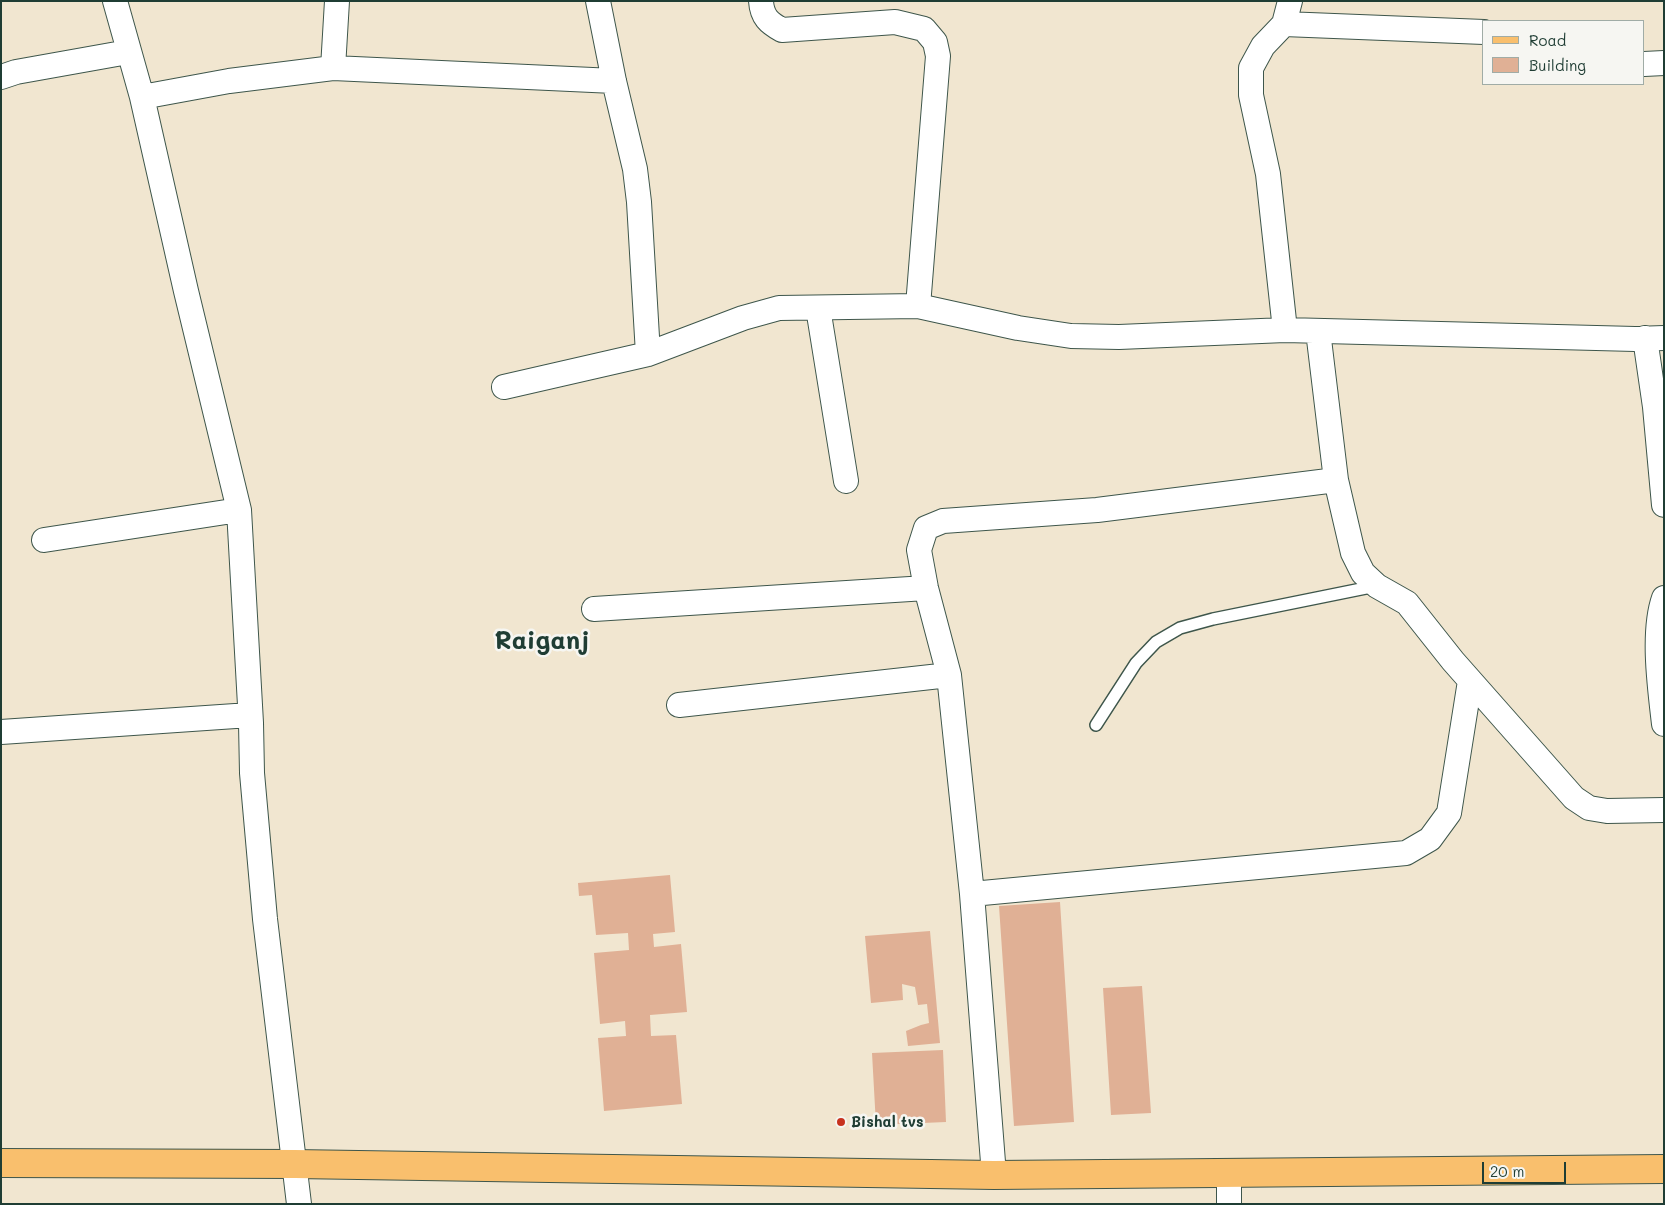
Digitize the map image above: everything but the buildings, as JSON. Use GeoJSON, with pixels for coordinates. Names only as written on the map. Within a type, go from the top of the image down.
{"type":"FeatureCollection","features":[{"type":"Feature","properties":{"kind":"main road"},"geometry":{"type":"LineString","coordinates":[[1,1163],[295,1164],[994,1175],[1664,1169]]}},
{"type":"Feature","properties":{"kind":"street"},"geometry":{"type":"LineString","coordinates":[[115,1],[142,97],[186,291],[239,510],[252,773],[265,919],[299,1204]]}},
{"type":"Feature","properties":{"kind":"street"},"geometry":{"type":"LineString","coordinates":[[333,68],[337,1]]}},
{"type":"Feature","properties":{"kind":"street"},"geometry":{"type":"LineString","coordinates":[[598,1],[636,178],[648,354]]}},
{"type":"Feature","properties":{"kind":"street"},"geometry":{"type":"LineString","coordinates":[[761,1],[762,11],[769,23],[782,30],[895,22],[924,29],[936,42],[938,56],[918,306]]}},
{"type":"Feature","properties":{"kind":"street"},"geometry":{"type":"LineString","coordinates":[[1285,330],[1268,174],[1251,95],[1251,68],[1264,46],[1287,12],[1482,32]]}},
{"type":"Feature","properties":{"kind":"street"},"geometry":{"type":"LineString","coordinates":[[1,77],[16,72],[128,52]]}},
{"type":"Feature","properties":{"kind":"street"},"geometry":{"type":"LineString","coordinates":[[1645,64],[1664,63]]}},
{"type":"Feature","properties":{"kind":"street"},"geometry":{"type":"LineString","coordinates":[[142,97],[229,81],[333,68],[614,81]]}},
{"type":"Feature","properties":{"kind":"street"},"geometry":{"type":"LineString","coordinates":[[504,388],[648,354],[743,318],[779,308],[918,306],[1018,328],[1071,336],[1119,337],[1318,330],[1654,338],[1655,407],[1664,505]]}},
{"type":"Feature","properties":{"kind":"street"},"geometry":{"type":"LineString","coordinates":[[818,308],[846,481]]}},
{"type":"Feature","properties":{"kind":"street"},"geometry":{"type":"LineString","coordinates":[[1318,330],[1336,480],[1353,553],[1363,573],[1377,586],[1407,603],[1470,681],[1574,798],[1589,808],[1607,811],[1664,810]]}},
{"type":"Feature","properties":{"kind":"street"},"geometry":{"type":"LineString","coordinates":[[994,1175],[972,894],[949,675],[926,588],[919,550],[926,528],[943,521],[1097,510],[1336,480]]}},
{"type":"Feature","properties":{"kind":"street"},"geometry":{"type":"LineString","coordinates":[[44,540],[239,510]]}},
{"type":"Feature","properties":{"kind":"street"},"geometry":{"type":"LineString","coordinates":[[594,609],[926,588]]}},
{"type":"Feature","properties":{"kind":"street"},"geometry":{"type":"LineString","coordinates":[[1664,598],[1661,605],[1659,628],[1658,677],[1664,724]]}},
{"type":"Feature","properties":{"kind":"street"},"geometry":{"type":"LineString","coordinates":[[679,705],[949,675]]}},
{"type":"Feature","properties":{"kind":"street"},"geometry":{"type":"LineString","coordinates":[[972,894],[1406,853],[1430,839],[1450,814],[1470,681]]}},
{"type":"Feature","properties":{"kind":"street"},"geometry":{"type":"LineString","coordinates":[[1,732],[250,715]]}},
{"type":"Feature","properties":{"kind":"street"},"geometry":{"type":"LineString","coordinates":[[1229,1173],[1229,1204]]}},
{"type":"Feature","properties":{"kind":"lane"},"geometry":{"type":"LineString","coordinates":[[1096,724],[1136,663],[1156,642],[1180,628],[1213,619],[1377,586]]}},
{"type":"Feature","properties":{"kind":"place","name":"Bishal tvs"},"geometry":{"type":"Point","coordinates":[841,1122]}},
{"type":"Feature","properties":{"kind":"district","name":"Raiganj"},"geometry":{"type":"Point","coordinates":[542,641]}}]}
